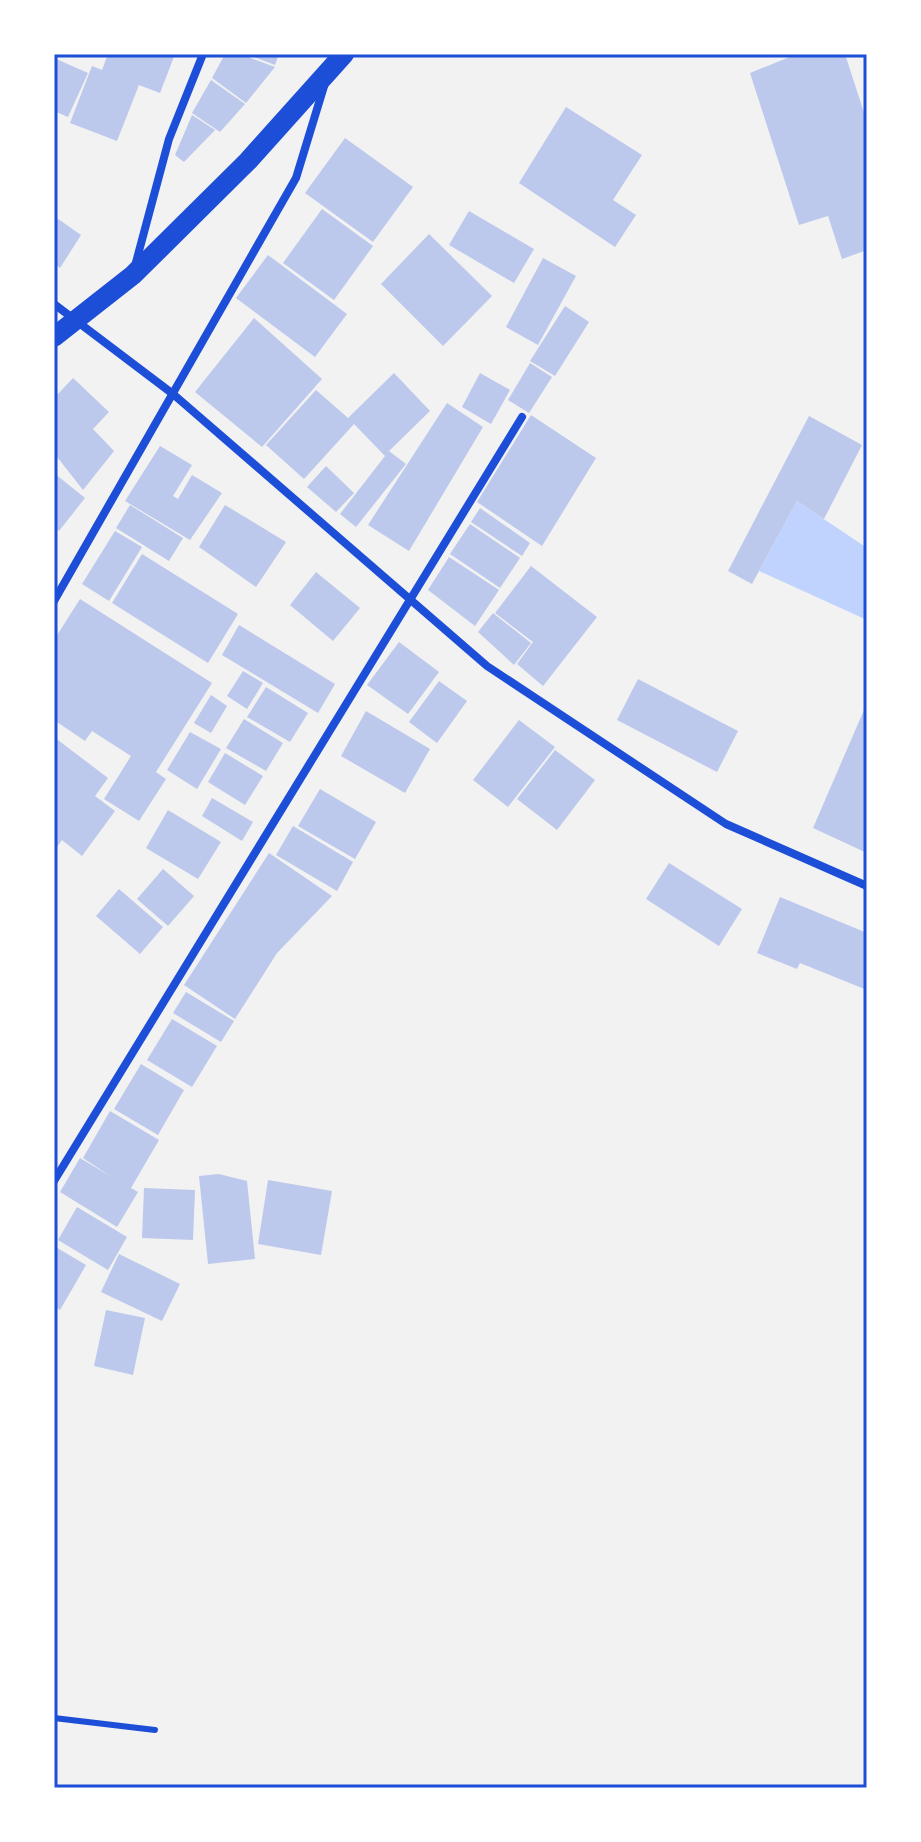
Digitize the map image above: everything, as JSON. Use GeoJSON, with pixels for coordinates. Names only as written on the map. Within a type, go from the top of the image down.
{"type":"FeatureCollection","features":[{"type":"Feature","properties":{"kind":"main road"},"geometry":{"type":"LineString","coordinates":[[54,337],[133,275],[344,54]]}},
{"type":"Feature","properties":{"kind":"street"},"geometry":{"type":"LineString","coordinates":[[133,275],[169,139],[203,54]]}},
{"type":"Feature","properties":{"kind":"street"},"geometry":{"type":"LineString","coordinates":[[54,601],[296,178],[328,74]]}},
{"type":"Feature","properties":{"kind":"street"},"geometry":{"type":"LineString","coordinates":[[54,304],[173,394],[487,666],[726,824],[867,886]]}},
{"type":"Feature","properties":{"kind":"street"},"geometry":{"type":"LineString","coordinates":[[54,1181],[522,417]]}},
{"type":"Feature","properties":{"kind":"lane"},"geometry":{"type":"LineString","coordinates":[[54,1718],[155,1730]]}},
{"type":"Feature","properties":{"kind":"water"},"geometry":{"type":"Polygon","coordinates":[[[797,501],[867,548],[867,620],[759,571],[797,501]]]}},
{"type":"Feature","properties":{"kind":"building"},"geometry":{"type":"Polygon","coordinates":[[[108,54],[175,54],[160,93],[139,85],[117,141],[70,123],[92,66],[102,70],[108,54]]]}},
{"type":"Feature","properties":{"kind":"building"},"geometry":{"type":"Polygon","coordinates":[[[225,54],[240,54],[275,67],[246,103],[212,78],[225,54]]]}},
{"type":"Feature","properties":{"kind":"building"},"geometry":{"type":"Polygon","coordinates":[[[246,54],[279,54],[275,65],[246,54]]]}},
{"type":"Feature","properties":{"kind":"building"},"geometry":{"type":"Polygon","coordinates":[[[797,54],[845,54],[867,122],[867,250],[842,259],[828,216],[799,225],[750,73],[797,54]]]}},
{"type":"Feature","properties":{"kind":"building"},"geometry":{"type":"Polygon","coordinates":[[[54,58],[88,73],[68,117],[54,111],[54,58]]]}},
{"type":"Feature","properties":{"kind":"building"},"geometry":{"type":"Polygon","coordinates":[[[211,80],[245,104],[220,132],[192,113],[211,80]]]}},
{"type":"Feature","properties":{"kind":"building"},"geometry":{"type":"Polygon","coordinates":[[[566,107],[642,155],[613,200],[636,215],[615,247],[519,183],[566,107]]]}},
{"type":"Feature","properties":{"kind":"building"},"geometry":{"type":"Polygon","coordinates":[[[192,115],[215,130],[184,162],[175,155],[192,115]]]}},
{"type":"Feature","properties":{"kind":"building"},"geometry":{"type":"Polygon","coordinates":[[[345,138],[413,187],[373,242],[305,193],[345,138]]]}},
{"type":"Feature","properties":{"kind":"building"},"geometry":{"type":"Polygon","coordinates":[[[322,209],[373,246],[334,300],[283,263],[322,209]]]}},
{"type":"Feature","properties":{"kind":"building"},"geometry":{"type":"Polygon","coordinates":[[[469,211],[534,249],[514,283],[449,245],[469,211]]]}},
{"type":"Feature","properties":{"kind":"building"},"geometry":{"type":"Polygon","coordinates":[[[54,216],[81,235],[60,268],[54,263],[54,216]]]}},
{"type":"Feature","properties":{"kind":"building"},"geometry":{"type":"Polygon","coordinates":[[[429,234],[492,296],[443,346],[381,284],[429,234]]]}},
{"type":"Feature","properties":{"kind":"building"},"geometry":{"type":"Polygon","coordinates":[[[268,255],[347,314],[315,357],[236,298],[268,255]]]}},
{"type":"Feature","properties":{"kind":"building"},"geometry":{"type":"Polygon","coordinates":[[[543,258],[576,276],[538,345],[506,327],[543,258]]]}},
{"type":"Feature","properties":{"kind":"building"},"geometry":{"type":"Polygon","coordinates":[[[565,306],[589,322],[555,376],[530,361],[565,306]]]}},
{"type":"Feature","properties":{"kind":"building"},"geometry":{"type":"Polygon","coordinates":[[[254,318],[322,379],[262,447],[195,392],[254,318]]]}},
{"type":"Feature","properties":{"kind":"building"},"geometry":{"type":"Polygon","coordinates":[[[530,363],[552,377],[529,413],[508,400],[530,363]]]}},
{"type":"Feature","properties":{"kind":"building"},"geometry":{"type":"Polygon","coordinates":[[[394,373],[430,411],[389,451],[406,464],[356,527],[340,514],[385,456],[354,424],[304,479],[266,445],[316,390],[348,418],[394,373]]]}},
{"type":"Feature","properties":{"kind":"building"},"geometry":{"type":"Polygon","coordinates":[[[480,373],[510,390],[491,424],[462,407],[480,373]]]}},
{"type":"Feature","properties":{"kind":"building"},"geometry":{"type":"Polygon","coordinates":[[[73,378],[109,412],[93,429],[114,451],[83,490],[54,453],[54,390],[58,394],[73,378]]]}},
{"type":"Feature","properties":{"kind":"building"},"geometry":{"type":"Polygon","coordinates":[[[447,403],[483,427],[409,551],[368,525],[447,403]]]}},
{"type":"Feature","properties":{"kind":"building"},"geometry":{"type":"Polygon","coordinates":[[[531,415],[596,458],[542,546],[477,502],[531,415]]]}},
{"type":"Feature","properties":{"kind":"building"},"geometry":{"type":"Polygon","coordinates":[[[809,416],[862,445],[824,519],[797,501],[752,584],[728,571],[809,416]]]}},
{"type":"Feature","properties":{"kind":"building"},"geometry":{"type":"Polygon","coordinates":[[[160,446],[192,465],[173,496],[178,499],[192,475],[222,493],[190,540],[125,501],[160,446]]]}},
{"type":"Feature","properties":{"kind":"building"},"geometry":{"type":"Polygon","coordinates":[[[326,466],[354,493],[336,512],[307,487],[326,466]]]}},
{"type":"Feature","properties":{"kind":"building"},"geometry":{"type":"Polygon","coordinates":[[[54,473],[85,498],[59,531],[54,527],[54,473]]]}},
{"type":"Feature","properties":{"kind":"building"},"geometry":{"type":"Polygon","coordinates":[[[130,505],[183,538],[169,561],[116,528],[130,505]]]}},
{"type":"Feature","properties":{"kind":"building"},"geometry":{"type":"Polygon","coordinates":[[[225,505],[286,542],[256,587],[199,547],[225,505]]]}},
{"type":"Feature","properties":{"kind":"building"},"geometry":{"type":"Polygon","coordinates":[[[480,508],[530,543],[522,556],[471,522],[480,508]]]}},
{"type":"Feature","properties":{"kind":"building"},"geometry":{"type":"Polygon","coordinates":[[[470,524],[520,558],[500,588],[450,554],[470,524]]]}},
{"type":"Feature","properties":{"kind":"building"},"geometry":{"type":"Polygon","coordinates":[[[115,531],[142,547],[109,601],[82,584],[115,531]]]}},
{"type":"Feature","properties":{"kind":"building"},"geometry":{"type":"Polygon","coordinates":[[[142,554],[238,614],[208,663],[112,603],[142,554]]]}},
{"type":"Feature","properties":{"kind":"building"},"geometry":{"type":"Polygon","coordinates":[[[449,557],[499,590],[475,626],[428,590],[449,557]]]}},
{"type":"Feature","properties":{"kind":"building"},"geometry":{"type":"Polygon","coordinates":[[[531,566],[597,617],[543,686],[517,664],[533,642],[495,613],[531,566]]]}},
{"type":"Feature","properties":{"kind":"building"},"geometry":{"type":"Polygon","coordinates":[[[316,572],[360,608],[333,641],[290,605],[316,572]]]}},
{"type":"Feature","properties":{"kind":"building"},"geometry":{"type":"Polygon","coordinates":[[[80,599],[212,683],[156,772],[166,779],[139,821],[104,799],[131,756],[92,731],[85,741],[54,720],[54,640],[80,599]]]}},
{"type":"Feature","properties":{"kind":"building"},"geometry":{"type":"Polygon","coordinates":[[[493,613],[531,643],[514,665],[478,632],[493,613]]]}},
{"type":"Feature","properties":{"kind":"building"},"geometry":{"type":"Polygon","coordinates":[[[239,625],[335,684],[318,713],[222,655],[239,625]]]}},
{"type":"Feature","properties":{"kind":"building"},"geometry":{"type":"Polygon","coordinates":[[[399,642],[439,672],[408,714],[367,685],[399,642]]]}},
{"type":"Feature","properties":{"kind":"building"},"geometry":{"type":"Polygon","coordinates":[[[243,671],[263,683],[247,709],[227,696],[243,671]]]}},
{"type":"Feature","properties":{"kind":"building"},"geometry":{"type":"Polygon","coordinates":[[[638,679],[738,731],[717,772],[617,720],[638,679]]]}},
{"type":"Feature","properties":{"kind":"building"},"geometry":{"type":"Polygon","coordinates":[[[439,681],[467,701],[437,743],[409,722],[439,681]]]}},
{"type":"Feature","properties":{"kind":"building"},"geometry":{"type":"Polygon","coordinates":[[[266,687],[308,713],[290,742],[247,717],[266,687]]]}},
{"type":"Feature","properties":{"kind":"building"},"geometry":{"type":"Polygon","coordinates":[[[211,695],[227,706],[211,733],[194,723],[211,695]]]}},
{"type":"Feature","properties":{"kind":"building"},"geometry":{"type":"Polygon","coordinates":[[[867,703],[867,853],[813,828],[867,703]]]}},
{"type":"Feature","properties":{"kind":"building"},"geometry":{"type":"Polygon","coordinates":[[[366,711],[430,749],[405,793],[341,756],[366,711]]]}},
{"type":"Feature","properties":{"kind":"building"},"geometry":{"type":"Polygon","coordinates":[[[244,719],[283,743],[266,771],[226,748],[244,719]]]}},
{"type":"Feature","properties":{"kind":"building"},"geometry":{"type":"Polygon","coordinates":[[[519,720],[555,747],[508,807],[473,780],[519,720]]]}},
{"type":"Feature","properties":{"kind":"building"},"geometry":{"type":"Polygon","coordinates":[[[190,732],[221,749],[197,789],[167,770],[190,732]]]}},
{"type":"Feature","properties":{"kind":"building"},"geometry":{"type":"Polygon","coordinates":[[[54,737],[108,778],[95,796],[115,811],[82,856],[62,840],[54,851],[54,737]]]}},
{"type":"Feature","properties":{"kind":"building"},"geometry":{"type":"Polygon","coordinates":[[[555,750],[595,780],[557,830],[517,799],[555,750]]]}},
{"type":"Feature","properties":{"kind":"building"},"geometry":{"type":"Polygon","coordinates":[[[225,753],[263,776],[245,805],[208,782],[225,753]]]}},
{"type":"Feature","properties":{"kind":"building"},"geometry":{"type":"Polygon","coordinates":[[[320,789],[376,822],[355,859],[298,826],[320,789]]]}},
{"type":"Feature","properties":{"kind":"building"},"geometry":{"type":"Polygon","coordinates":[[[212,798],[253,822],[242,841],[202,816],[212,798]]]}},
{"type":"Feature","properties":{"kind":"building"},"geometry":{"type":"Polygon","coordinates":[[[168,810],[221,842],[198,879],[146,848],[168,810]]]}},
{"type":"Feature","properties":{"kind":"building"},"geometry":{"type":"Polygon","coordinates":[[[293,826],[353,862],[337,891],[276,855],[293,826]]]}},
{"type":"Feature","properties":{"kind":"building"},"geometry":{"type":"Polygon","coordinates":[[[269,853],[332,896],[277,953],[235,1019],[184,985],[269,853]]]}},
{"type":"Feature","properties":{"kind":"building"},"geometry":{"type":"Polygon","coordinates":[[[669,863],[742,909],[719,946],[646,899],[669,863]]]}},
{"type":"Feature","properties":{"kind":"building"},"geometry":{"type":"Polygon","coordinates":[[[163,869],[194,896],[168,926],[137,899],[163,869]]]}},
{"type":"Feature","properties":{"kind":"building"},"geometry":{"type":"Polygon","coordinates":[[[119,889],[163,927],[140,954],[96,916],[119,889]]]}},
{"type":"Feature","properties":{"kind":"building"},"geometry":{"type":"Polygon","coordinates":[[[780,897],[867,933],[867,990],[800,963],[797,969],[757,953],[780,897]]]}},
{"type":"Feature","properties":{"kind":"building"},"geometry":{"type":"Polygon","coordinates":[[[186,992],[234,1021],[221,1042],[173,1013],[186,992]]]}},
{"type":"Feature","properties":{"kind":"building"},"geometry":{"type":"Polygon","coordinates":[[[172,1019],[217,1046],[192,1087],[147,1060],[172,1019]]]}},
{"type":"Feature","properties":{"kind":"building"},"geometry":{"type":"Polygon","coordinates":[[[141,1064],[184,1090],[158,1135],[114,1109],[141,1064]]]}},
{"type":"Feature","properties":{"kind":"building"},"geometry":{"type":"Polygon","coordinates":[[[110,1111],[159,1140],[131,1188],[138,1192],[117,1227],[60,1192],[80,1158],[110,1176],[83,1158],[110,1111]]]}},
{"type":"Feature","properties":{"kind":"building"},"geometry":{"type":"Polygon","coordinates":[[[219,1174],[247,1181],[255,1259],[208,1264],[199,1176],[219,1174]]]}},
{"type":"Feature","properties":{"kind":"building"},"geometry":{"type":"Polygon","coordinates":[[[268,1180],[332,1191],[321,1255],[258,1244],[268,1180]]]}},
{"type":"Feature","properties":{"kind":"building"},"geometry":{"type":"Polygon","coordinates":[[[144,1188],[195,1190],[193,1240],[142,1238],[144,1188]]]}},
{"type":"Feature","properties":{"kind":"building"},"geometry":{"type":"Polygon","coordinates":[[[77,1207],[127,1237],[108,1270],[58,1240],[77,1207]]]}},
{"type":"Feature","properties":{"kind":"building"},"geometry":{"type":"Polygon","coordinates":[[[54,1246],[86,1265],[60,1310],[54,1306],[54,1246]]]}},
{"type":"Feature","properties":{"kind":"building"},"geometry":{"type":"Polygon","coordinates":[[[119,1254],[180,1284],[162,1321],[101,1292],[119,1254]]]}},
{"type":"Feature","properties":{"kind":"building"},"geometry":{"type":"Polygon","coordinates":[[[106,1310],[145,1318],[133,1375],[94,1366],[106,1310]]]}}]}
